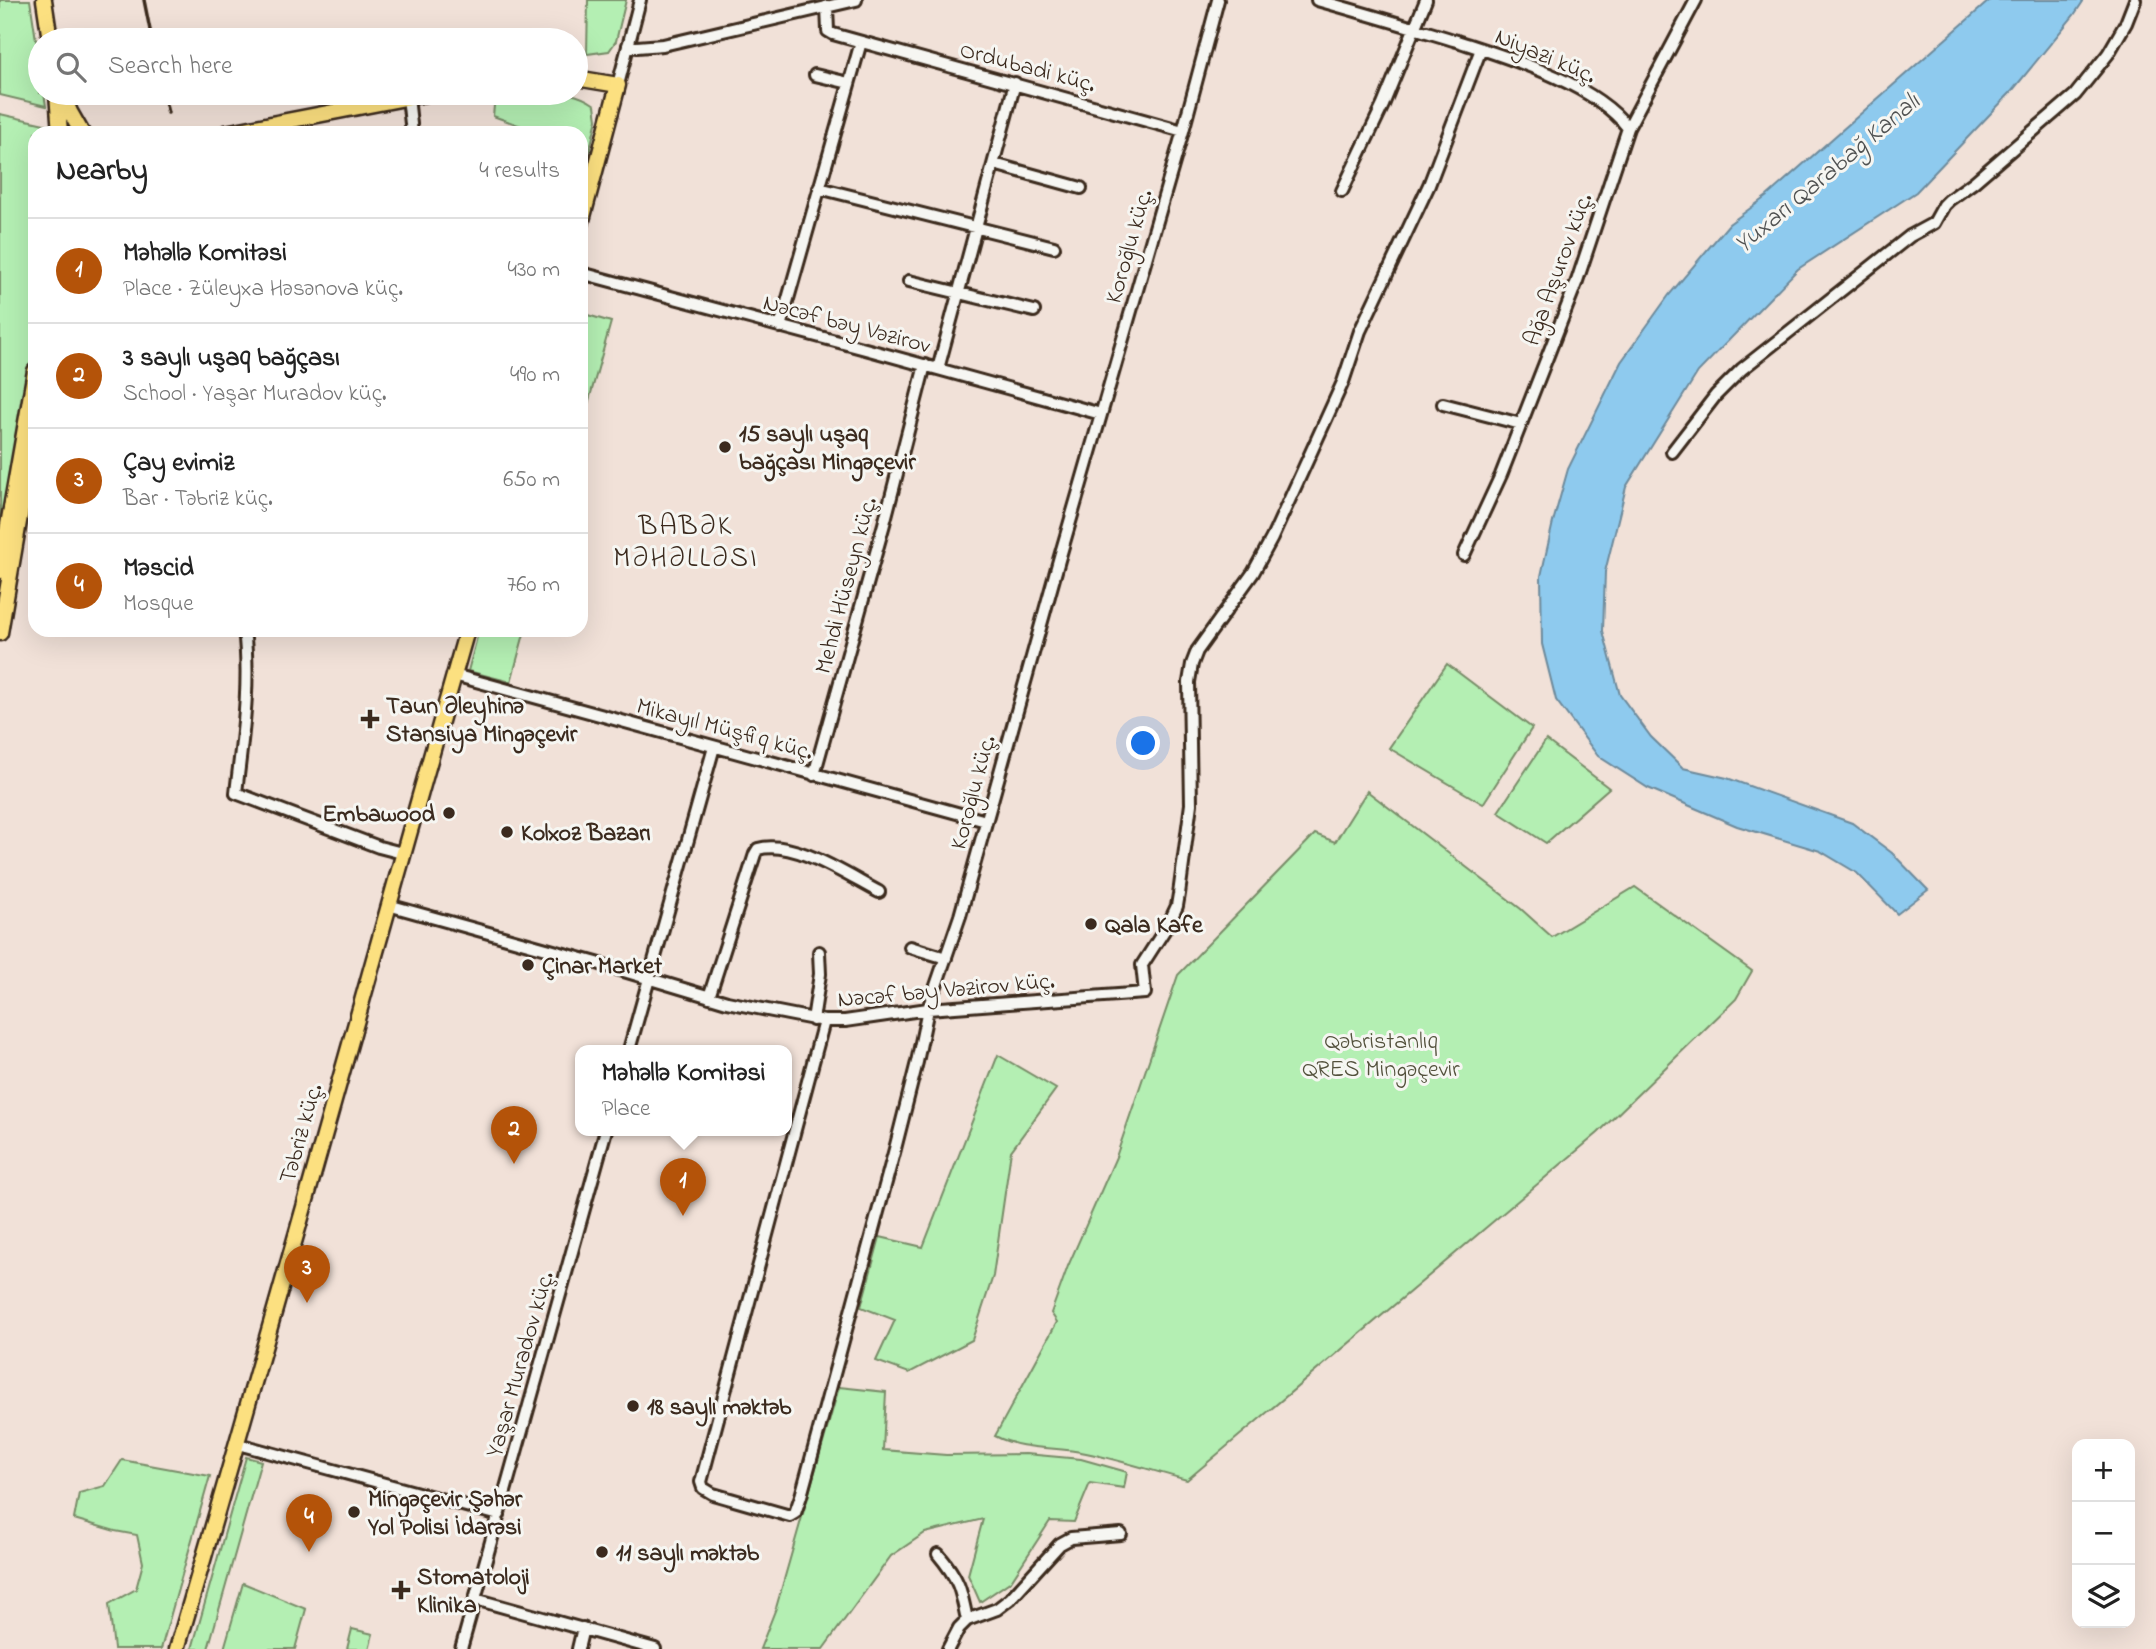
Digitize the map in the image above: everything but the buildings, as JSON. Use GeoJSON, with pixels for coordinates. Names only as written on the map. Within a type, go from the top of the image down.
{"type":"FeatureCollection","features":[{"type":"Feature","properties":{"kind":"main road"},"geometry":{"type":"LineString","coordinates":[[44,0],[48,28]]}},
{"type":"Feature","properties":{"kind":"main road"},"geometry":{"type":"LineString","coordinates":[[588,80],[618,85],[588,198]]}},
{"type":"Feature","properties":{"kind":"main road"},"geometry":{"type":"LineString","coordinates":[[58,105],[59,126]]}},
{"type":"Feature","properties":{"kind":"main road"},"geometry":{"type":"LineString","coordinates":[[67,105],[78,126]]}},
{"type":"Feature","properties":{"kind":"main road"},"geometry":{"type":"LineString","coordinates":[[261,126],[367,105]]}},
{"type":"Feature","properties":{"kind":"main road"},"geometry":{"type":"LineString","coordinates":[[0,571],[28,411]]}},
{"type":"Feature","properties":{"kind":"main road"},"geometry":{"type":"LineString","coordinates":[[0,633],[28,469]]}},
{"type":"Feature","properties":{"kind":"main road","name":"Təbriz küç."},"geometry":{"type":"LineString","coordinates":[[177,1649],[238,1444],[402,853],[465,637]]}},
{"type":"Feature","properties":{"kind":"street"},"geometry":{"type":"LineString","coordinates":[[618,85],[640,0]]}},
{"type":"Feature","properties":{"kind":"street"},"geometry":{"type":"LineString","coordinates":[[628,45],[663,45],[856,0]]}},
{"type":"Feature","properties":{"kind":"street","name":"Koroğlu küç."},"geometry":{"type":"LineString","coordinates":[[789,1136],[701,1482],[703,1488],[713,1494],[790,1516],[795,1513],[895,1149],[918,1062],[928,1009],[946,958],[986,821],[1218,0]]}},
{"type":"Feature","properties":{"kind":"street","name":"Niyazi küç."},"geometry":{"type":"LineString","coordinates":[[1317,0],[1504,56],[1572,85],[1615,112],[1628,128]]}},
{"type":"Feature","properties":{"kind":"street"},"geometry":{"type":"LineString","coordinates":[[1342,191],[1426,0]]}},
{"type":"Feature","properties":{"kind":"street","name":"Ağa Aşurov küç."},"geometry":{"type":"LineString","coordinates":[[1464,555],[1501,475],[1577,281],[1628,128],[1696,0]]}},
{"type":"Feature","properties":{"kind":"street"},"geometry":{"type":"LineString","coordinates":[[1672,452],[1716,395],[1742,369],[1910,236],[1934,223],[1944,205],[2075,96],[2108,54],[2126,23],[2135,0]]}},
{"type":"Feature","properties":{"kind":"street","name":"Ordubadi küç."},"geometry":{"type":"LineString","coordinates":[[827,6],[828,32],[1183,131]]}},
{"type":"Feature","properties":{"kind":"street"},"geometry":{"type":"LineString","coordinates":[[780,327],[861,42]]}},
{"type":"Feature","properties":{"kind":"street","name":"Nəcəf bəy Vəzirov küç."},"geometry":{"type":"LineString","coordinates":[[388,905],[709,997],[818,1020],[845,1021],[928,1009],[1145,993],[1142,965],[1169,923],[1179,894],[1191,804],[1189,682],[1192,664],[1197,651],[1253,573],[1272,538],[1343,382],[1360,331],[1429,185],[1481,49]]}},
{"type":"Feature","properties":{"kind":"street"},"geometry":{"type":"LineString","coordinates":[[815,75],[849,83]]}},
{"type":"Feature","properties":{"kind":"street"},"geometry":{"type":"LineString","coordinates":[[938,369],[1015,83]]}},
{"type":"Feature","properties":{"kind":"street"},"geometry":{"type":"LineString","coordinates":[[409,105],[411,126]]}},
{"type":"Feature","properties":{"kind":"street"},"geometry":{"type":"LineString","coordinates":[[994,164],[1081,188]]}},
{"type":"Feature","properties":{"kind":"street"},"geometry":{"type":"LineString","coordinates":[[819,188],[1054,247]]}},
{"type":"Feature","properties":{"kind":"street","name":"Nəcəf bəy Vəzirov"},"geometry":{"type":"LineString","coordinates":[[588,275],[1101,414]]}},
{"type":"Feature","properties":{"kind":"street"},"geometry":{"type":"LineString","coordinates":[[909,281],[1034,311]]}},
{"type":"Feature","properties":{"kind":"street","name":"Mehdi Hüseyn küç."},"geometry":{"type":"LineString","coordinates":[[814,775],[925,365]]}},
{"type":"Feature","properties":{"kind":"street"},"geometry":{"type":"LineString","coordinates":[[1443,404],[1521,424]]}},
{"type":"Feature","properties":{"kind":"street"},"geometry":{"type":"LineString","coordinates":[[245,637],[247,695],[236,793],[379,847],[402,853]]}},
{"type":"Feature","properties":{"kind":"street","name":"Mikayıl Müşfiq küç."},"geometry":{"type":"LineString","coordinates":[[454,675],[986,821]]}},
{"type":"Feature","properties":{"kind":"street"},"geometry":{"type":"LineString","coordinates":[[630,1045],[714,747]]}},
{"type":"Feature","properties":{"kind":"street"},"geometry":{"type":"LineString","coordinates":[[709,997],[758,849],[778,848],[804,854],[879,892]]}},
{"type":"Feature","properties":{"kind":"street"},"geometry":{"type":"LineString","coordinates":[[910,947],[946,958]]}},
{"type":"Feature","properties":{"kind":"street"},"geometry":{"type":"LineString","coordinates":[[818,1020],[819,951]]}},
{"type":"Feature","properties":{"kind":"street","name":"Koroğlu küç."},"geometry":{"type":"LineString","coordinates":[[792,1123],[818,1020]]}},
{"type":"Feature","properties":{"kind":"street","name":"Yaşar Muradov küç."},"geometry":{"type":"LineString","coordinates":[[461,1649],[604,1136]]}},
{"type":"Feature","properties":{"kind":"street"},"geometry":{"type":"LineString","coordinates":[[238,1444],[499,1515]]}},
{"type":"Feature","properties":{"kind":"street"},"geometry":{"type":"LineString","coordinates":[[948,1649],[959,1628],[967,1620],[997,1609],[1010,1599],[1060,1544],[1071,1538],[1121,1534]]}},
{"type":"Feature","properties":{"kind":"street"},"geometry":{"type":"LineString","coordinates":[[938,1554],[960,1585],[967,1620]]}},
{"type":"Feature","properties":{"kind":"street"},"geometry":{"type":"LineString","coordinates":[[475,1599],[655,1648]]}},
{"type":"Feature","properties":{"kind":"street"},"geometry":{"type":"LineString","coordinates":[[578,1649],[583,1628]]}},
{"type":"Feature","properties":{"kind":"green space"},"geometry":{"type":"Polygon","coordinates":[[[0,0],[30,0],[34,28],[28,28],[28,102],[0,95],[0,0]]]}},
{"type":"Feature","properties":{"kind":"green space"},"geometry":{"type":"Polygon","coordinates":[[[588,0],[626,0],[616,41],[609,51],[588,54],[588,0]]]}},
{"type":"Feature","properties":{"kind":"green space"},"geometry":{"type":"Polygon","coordinates":[[[588,101],[595,105],[597,119],[588,158],[588,126],[521,126],[493,116],[494,105],[588,105],[588,101]]]}},
{"type":"Feature","properties":{"kind":"green space"},"geometry":{"type":"Polygon","coordinates":[[[0,114],[49,126],[28,126],[28,384],[0,544],[0,114]]]}},
{"type":"Feature","properties":{"kind":"green space"},"geometry":{"type":"Polygon","coordinates":[[[588,315],[611,322],[588,404],[588,315]]]}},
{"type":"Feature","properties":{"kind":"green space"},"geometry":{"type":"Polygon","coordinates":[[[477,637],[523,637],[511,682],[468,671],[477,637]]]}},
{"type":"Feature","properties":{"kind":"green space"},"geometry":{"type":"Polygon","coordinates":[[[1447,664],[1532,728],[1483,804],[1389,748],[1447,664]]]}},
{"type":"Feature","properties":{"kind":"green space"},"geometry":{"type":"Polygon","coordinates":[[[1546,740],[1609,788],[1546,843],[1498,812],[1546,740]]]}},
{"type":"Feature","properties":{"kind":"green space","name":"Qəbristanlıq QRES Mingəçevir"},"geometry":{"type":"Polygon","coordinates":[[[1367,791],[1521,909],[1552,937],[1635,887],[1752,971],[1736,999],[1598,1133],[1187,1480],[1099,1456],[1017,1444],[995,1436],[1057,1322],[1051,1313],[1068,1266],[1116,1157],[1178,975],[1315,834],[1335,842],[1367,791]]]}},
{"type":"Feature","properties":{"kind":"green space"},"geometry":{"type":"Polygon","coordinates":[[[998,1055],[1056,1089],[1011,1151],[993,1276],[972,1340],[909,1373],[876,1361],[895,1320],[861,1307],[880,1237],[923,1247],[998,1055]]]}},
{"type":"Feature","properties":{"kind":"green space"},"geometry":{"type":"Polygon","coordinates":[[[839,1387],[886,1392],[883,1450],[946,1455],[1026,1454],[1081,1459],[1127,1472],[1124,1488],[1090,1483],[1074,1522],[1050,1521],[1011,1581],[980,1602],[968,1575],[983,1519],[925,1533],[891,1556],[823,1649],[760,1649],[776,1608],[839,1387]]]}},
{"type":"Feature","properties":{"kind":"green space"},"geometry":{"type":"Polygon","coordinates":[[[246,1457],[261,1461],[208,1649],[192,1649],[246,1457]]]}},
{"type":"Feature","properties":{"kind":"green space"},"geometry":{"type":"Polygon","coordinates":[[[122,1460],[210,1476],[161,1649],[114,1649],[109,1604],[136,1589],[143,1563],[137,1535],[74,1519],[79,1493],[105,1486],[122,1460]]]}},
{"type":"Feature","properties":{"kind":"green space"},"geometry":{"type":"Polygon","coordinates":[[[243,1583],[306,1609],[295,1649],[224,1649],[243,1583]]]}},
{"type":"Feature","properties":{"kind":"green space"},"geometry":{"type":"Polygon","coordinates":[[[352,1629],[373,1634],[369,1649],[347,1649],[352,1629]]]}},
{"type":"Feature","properties":{"kind":"water","name":"Yuxarı Qarabağ Kanalı"},"geometry":{"type":"Polygon","coordinates":[[[1990,0],[2084,0],[2012,91],[1916,192],[1798,269],[1698,372],[1626,487],[1605,572],[1603,631],[1620,695],[1651,737],[1683,768],[1727,778],[1852,823],[1892,853],[1928,890],[1897,914],[1857,873],[1820,851],[1737,826],[1648,788],[1598,756],[1556,700],[1542,644],[1541,576],[1568,469],[1621,362],[1669,295],[1729,224],[1767,196],[1990,0]]]}},
{"type":"Feature","properties":{"kind":"railway"},"geometry":{"type":"LineString","coordinates":[[144,0],[150,28]]}},
{"type":"Feature","properties":{"kind":"railway"},"geometry":{"type":"LineString","coordinates":[[166,105],[168,113]]}},
{"type":"Feature","properties":{"kind":"place","name":"15 saylı uşaq bağçası Mingəçevir"},"geometry":{"type":"Point","coordinates":[725,447]}},
{"type":"Feature","properties":{"kind":"place","name":"Taun Əleyhinə Stansiya Mingəçevir"},"geometry":{"type":"Point","coordinates":[370,719]}},
{"type":"Feature","properties":{"kind":"place","name":"Embawood"},"geometry":{"type":"Point","coordinates":[449,813]}},
{"type":"Feature","properties":{"kind":"place","name":"Kolxoz Bazarı"},"geometry":{"type":"Point","coordinates":[507,832]}},
{"type":"Feature","properties":{"kind":"place","name":"Qala Kafe"},"geometry":{"type":"Point","coordinates":[1091,924]}},
{"type":"Feature","properties":{"kind":"place","name":"Çinar Market"},"geometry":{"type":"Point","coordinates":[528,965]}},
{"type":"Feature","properties":{"kind":"place","name":"3 saylı uşaq bağçası"},"geometry":{"type":"Point","coordinates":[514,1164]}},
{"type":"Feature","properties":{"kind":"place","name":"Məhəllə Komitəsi"},"geometry":{"type":"Point","coordinates":[683,1216]}},
{"type":"Feature","properties":{"kind":"place","name":"Çay evimiz"},"geometry":{"type":"Point","coordinates":[307,1303]}},
{"type":"Feature","properties":{"kind":"place","name":"18 saylı məktəb"},"geometry":{"type":"Point","coordinates":[633,1406]}},
{"type":"Feature","properties":{"kind":"place","name":"Mingəçevir Şəhər Yol Polisi İdarəsi"},"geometry":{"type":"Point","coordinates":[354,1512]}},
{"type":"Feature","properties":{"kind":"place","name":"Məscid"},"geometry":{"type":"Point","coordinates":[309,1552]}},
{"type":"Feature","properties":{"kind":"place","name":"11 saylı məktəb"},"geometry":{"type":"Point","coordinates":[602,1552]}},
{"type":"Feature","properties":{"kind":"place","name":"Stomatoloji Klinika"},"geometry":{"type":"Point","coordinates":[401,1590]}},
{"type":"Feature","properties":{"kind":"district","name":"BABƏK MƏHƏLLƏSI"},"geometry":{"type":"Point","coordinates":[686,540]}}]}
